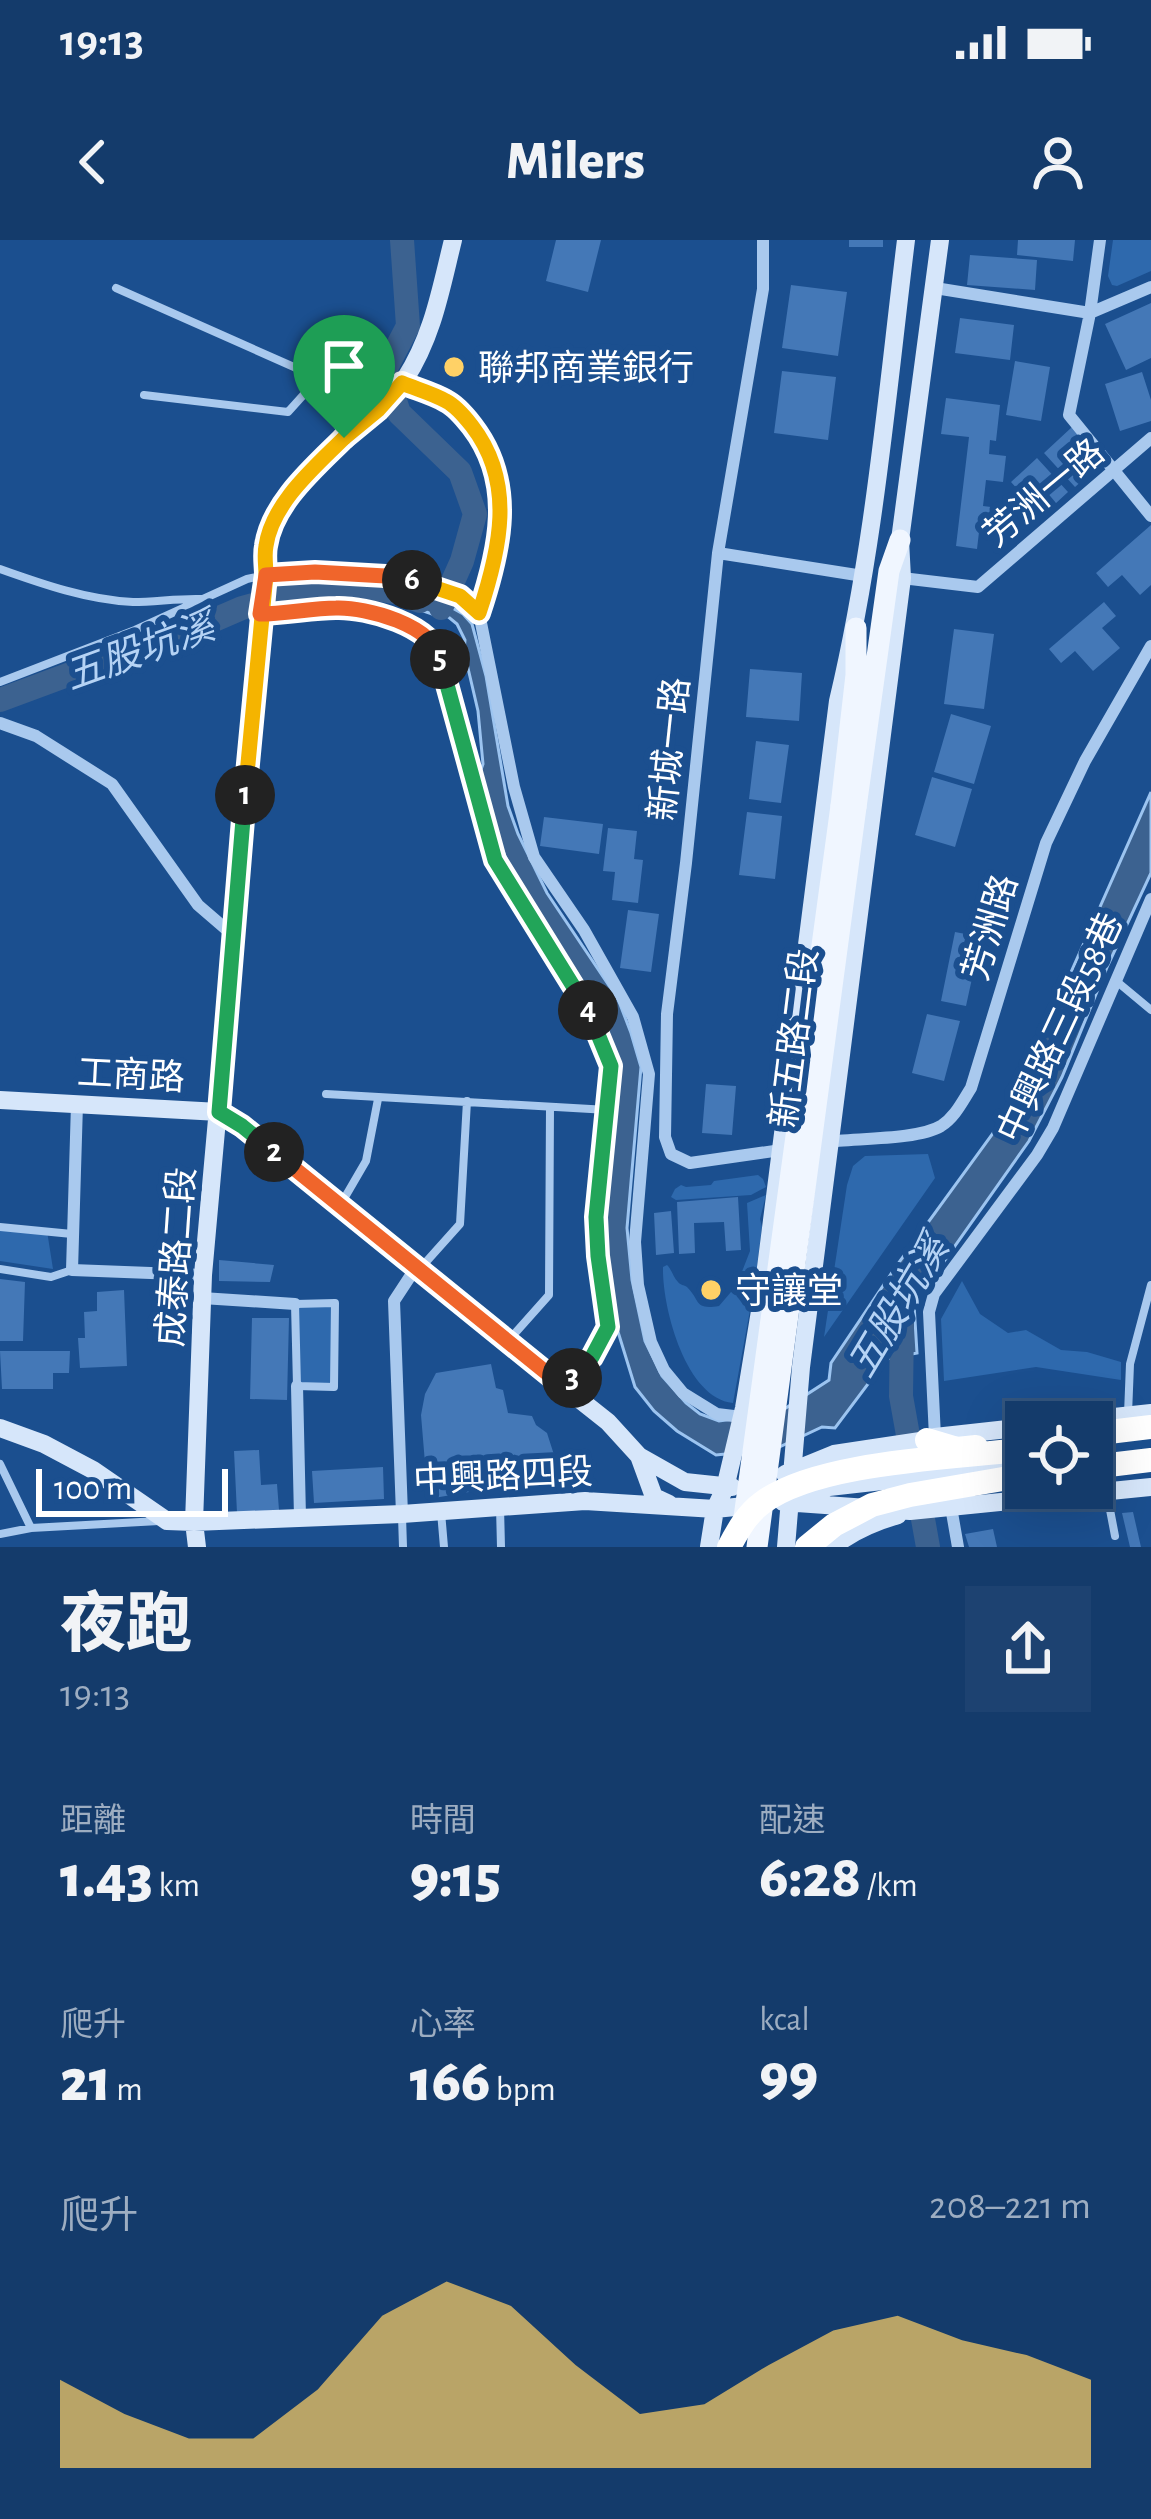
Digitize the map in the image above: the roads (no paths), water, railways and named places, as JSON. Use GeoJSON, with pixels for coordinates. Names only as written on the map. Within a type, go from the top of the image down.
{"type":"FeatureCollection","features":[{"type":"Feature","properties":{"kind":"highway"},"geometry":{"type":"LineString","coordinates":[[927,1440],[957,1449],[1005,1446]]}},
{"type":"Feature","properties":{"kind":"highway"},"geometry":{"type":"LineString","coordinates":[[729,1547],[759,1504],[813,1477],[1005,1448]]}},
{"type":"Feature","properties":{"kind":"highway"},"geometry":{"type":"LineString","coordinates":[[1113,1454],[1151,1460]]}},
{"type":"Feature","properties":{"kind":"highway"},"geometry":{"type":"LineString","coordinates":[[807,1547],[872,1505],[1005,1479]]}},
{"type":"Feature","properties":{"kind":"main road"},"geometry":{"type":"LineString","coordinates":[[265,578],[266,544],[280,510],[307,476],[402,384],[432,325],[453,240]]}},
{"type":"Feature","properties":{"kind":"main road","name":"新五路二段"},"geometry":{"type":"LineString","coordinates":[[709,1547],[742,1417],[764,1287],[838,701],[856,628],[906,240]]}},
{"type":"Feature","properties":{"kind":"main road","name":"新五路二段"},"geometry":{"type":"LineString","coordinates":[[786,1547],[801,1367],[902,578],[900,540],[940,240]]}},
{"type":"Feature","properties":{"kind":"main road","name":"新五路二段"},"geometry":{"type":"LineString","coordinates":[[741,1547],[849,807],[889,571],[900,540]]}},
{"type":"Feature","properties":{"kind":"main road","name":"成泰路二段"},"geometry":{"type":"LineString","coordinates":[[196,1547],[203,1275],[265,578]]}},
{"type":"Feature","properties":{"kind":"main road","name":"新五路二段"},"geometry":{"type":"LineString","coordinates":[[758,1547],[849,807],[856,628]]}},
{"type":"Feature","properties":{"kind":"main road","name":"工商路"},"geometry":{"type":"LineString","coordinates":[[0,1100],[219,1112],[608,1422],[639,1456],[685,1483],[725,1488]]}},
{"type":"Feature","properties":{"kind":"main road"},"geometry":{"type":"LineString","coordinates":[[774,1214],[775,1239],[789,1252],[801,1249],[819,1221]]}},
{"type":"Feature","properties":{"kind":"main road"},"geometry":{"type":"LineString","coordinates":[[764,1287],[782,1273],[802,1277],[811,1291]]}},
{"type":"Feature","properties":{"kind":"main road"},"geometry":{"type":"LineString","coordinates":[[1139,1427],[1151,1413]]}},
{"type":"Feature","properties":{"kind":"main road"},"geometry":{"type":"LineString","coordinates":[[0,1428],[93,1470],[167,1521]]}},
{"type":"Feature","properties":{"kind":"main road"},"geometry":{"type":"LineString","coordinates":[[725,1488],[770,1486],[794,1469],[834,1454],[1005,1430]]}},
{"type":"Feature","properties":{"kind":"main road"},"geometry":{"type":"LineString","coordinates":[[1113,1451],[1151,1450]]}},
{"type":"Feature","properties":{"kind":"main road","name":"工商路"},"geometry":{"type":"LineString","coordinates":[[639,1456],[654,1497],[669,1504]]}},
{"type":"Feature","properties":{"kind":"main road"},"geometry":{"type":"LineString","coordinates":[[1113,1463],[1130,1474],[1151,1472]]}},
{"type":"Feature","properties":{"kind":"main road"},"geometry":{"type":"LineString","coordinates":[[790,1502],[829,1487],[1005,1467]]}},
{"type":"Feature","properties":{"kind":"main road"},"geometry":{"type":"LineString","coordinates":[[770,1486],[790,1502],[879,1516],[1005,1503]]}},
{"type":"Feature","properties":{"kind":"main road"},"geometry":{"type":"LineString","coordinates":[[1113,1492],[1151,1487]]}},
{"type":"Feature","properties":{"kind":"main road","name":"中興路四段"},"geometry":{"type":"LineString","coordinates":[[167,1521],[402,1514],[585,1501],[715,1509],[790,1502]]}},
{"type":"Feature","properties":{"kind":"main road"},"geometry":{"type":"LineString","coordinates":[[833,1547],[879,1516]]}},
{"type":"Feature","properties":{"kind":"street","name":"新城一路"},"geometry":{"type":"LineString","coordinates":[[764,240],[763,289],[718,553],[667,1014],[665,1137],[671,1154],[690,1163],[779,1151]]}},
{"type":"Feature","properties":{"kind":"street"},"geometry":{"type":"LineString","coordinates":[[1100,240],[1070,415],[1151,516]]}},
{"type":"Feature","properties":{"kind":"street"},"geometry":{"type":"LineString","coordinates":[[935,289],[1090,313],[1151,287]]}},
{"type":"Feature","properties":{"kind":"street"},"geometry":{"type":"LineString","coordinates":[[402,384],[448,401],[465,416],[487,445],[497,474],[498,548],[479,613],[514,787],[534,857],[633,1017],[649,1074],[635,1241],[638,1285],[651,1342],[664,1370],[683,1393],[717,1414],[742,1417]]}},
{"type":"Feature","properties":{"kind":"street","name":"芳洲一路"},"geometry":{"type":"LineString","coordinates":[[902,578],[978,587],[1151,438]]}},
{"type":"Feature","properties":{"kind":"street"},"geometry":{"type":"LineString","coordinates":[[718,553],[863,575]]}},
{"type":"Feature","properties":{"kind":"street","name":"芳洲路"},"geometry":{"type":"LineString","coordinates":[[831,1141],[920,1132],[938,1128],[954,1116],[970,1088],[1046,843],[1085,761],[1151,646]]}},
{"type":"Feature","properties":{"kind":"street"},"geometry":{"type":"LineString","coordinates":[[0,724],[36,736],[112,784],[197,905],[233,936]]}},
{"type":"Feature","properties":{"kind":"street","name":"中興路三段58巷"},"geometry":{"type":"LineString","coordinates":[[927,1440],[929,1312],[934,1294],[1053,1128],[1151,899]]}},
{"type":"Feature","properties":{"kind":"street"},"geometry":{"type":"LineString","coordinates":[[77,1104],[72,1270],[203,1275]]}},
{"type":"Feature","properties":{"kind":"street"},"geometry":{"type":"LineString","coordinates":[[779,1151],[831,1141]]}},
{"type":"Feature","properties":{"kind":"street"},"geometry":{"type":"LineString","coordinates":[[402,1514],[394,1301],[415,1269]]}},
{"type":"Feature","properties":{"kind":"street"},"geometry":{"type":"LineString","coordinates":[[202,1298],[295,1304]]}},
{"type":"Feature","properties":{"kind":"street"},"geometry":{"type":"LineString","coordinates":[[297,1386],[300,1517]]}},
{"type":"Feature","properties":{"kind":"street"},"geometry":{"type":"LineString","coordinates":[[947,1508],[958,1547]]}},
{"type":"Feature","properties":{"kind":"lane"},"geometry":{"type":"LineString","coordinates":[[116,288],[312,375],[344,438]]}},
{"type":"Feature","properties":{"kind":"lane"},"geometry":{"type":"LineString","coordinates":[[144,395],[288,412],[316,381]]}},
{"type":"Feature","properties":{"kind":"lane"},"geometry":{"type":"LineString","coordinates":[[0,568],[38,582],[133,602],[203,599]]}},
{"type":"Feature","properties":{"kind":"lane"},"geometry":{"type":"LineString","coordinates":[[0,682],[136,631],[247,579],[315,572],[403,577],[460,596],[479,613]]}},
{"type":"Feature","properties":{"kind":"lane"},"geometry":{"type":"LineString","coordinates":[[260,614],[339,607],[382,615],[425,634],[438,648],[495,860],[595,1022],[611,1066],[596,1217],[608,1327],[592,1357],[564,1387]]}},
{"type":"Feature","properties":{"kind":"lane"},"geometry":{"type":"LineString","coordinates":[[1115,980],[1151,1010]]}},
{"type":"Feature","properties":{"kind":"lane"},"geometry":{"type":"LineString","coordinates":[[326,1094],[608,1110]]}},
{"type":"Feature","properties":{"kind":"lane"},"geometry":{"type":"LineString","coordinates":[[340,1205],[366,1161],[378,1099]]}},
{"type":"Feature","properties":{"kind":"lane"},"geometry":{"type":"LineString","coordinates":[[415,1269],[460,1224],[467,1101]]}},
{"type":"Feature","properties":{"kind":"lane"},"geometry":{"type":"LineString","coordinates":[[507,1342],[549,1295],[550,1107]]}},
{"type":"Feature","properties":{"kind":"lane"},"geometry":{"type":"LineString","coordinates":[[0,1227],[72,1234]]}},
{"type":"Feature","properties":{"kind":"lane"},"geometry":{"type":"LineString","coordinates":[[0,1269],[51,1276],[72,1270]]}},
{"type":"Feature","properties":{"kind":"lane"},"geometry":{"type":"LineString","coordinates":[[1139,1427],[1130,1364],[1151,1285]]}},
{"type":"Feature","properties":{"kind":"lane"},"geometry":{"type":"LineString","coordinates":[[295,1304],[335,1304],[334,1388],[297,1386],[295,1304]]}},
{"type":"Feature","properties":{"kind":"lane"},"geometry":{"type":"LineString","coordinates":[[0,1464],[31,1528]]}},
{"type":"Feature","properties":{"kind":"lane"},"geometry":{"type":"LineString","coordinates":[[500,1506],[501,1547]]}},
{"type":"Feature","properties":{"kind":"lane"},"geometry":{"type":"LineString","coordinates":[[1110,1509],[1115,1536]]}},
{"type":"Feature","properties":{"kind":"lane"},"geometry":{"type":"LineString","coordinates":[[441,1511],[445,1547]]}},
{"type":"Feature","properties":{"kind":"lane"},"geometry":{"type":"LineString","coordinates":[[402,1514],[404,1547]]}},
{"type":"Feature","properties":{"kind":"lane"},"geometry":{"type":"LineString","coordinates":[[0,1534],[167,1521]]}},
{"type":"Feature","properties":{"kind":"water"},"geometry":{"type":"Polygon","coordinates":[[[392,581],[415,587],[472,624],[486,676],[508,806],[518,834],[547,893],[618,999],[641,1067],[627,1228],[645,1341],[662,1376],[686,1403],[719,1421],[778,1413],[829,1380],[831,1363],[1016,1096],[1151,792],[1151,873],[1062,1077],[1029,1141],[914,1304],[917,1353],[881,1360],[835,1428],[822,1427],[775,1449],[716,1455],[677,1431],[635,1387],[607,1296],[602,1260],[601,1218],[617,1060],[588,990],[518,887],[495,832],[479,775],[483,764],[478,711],[465,640],[446,615],[386,598],[392,581]]]}},
{"type":"Feature","properties":{"kind":"waterway"},"geometry":{"type":"LineString","coordinates":[[402,240],[408,326],[385,370],[399,413],[460,472],[475,514],[462,561],[441,608]]}},
{"type":"Feature","properties":{"kind":"waterway","name":"五股坑溪"},"geometry":{"type":"LineString","coordinates":[[0,700],[242,608],[298,593],[347,584],[420,601]]}},
{"type":"Feature","properties":{"kind":"waterway"},"geometry":{"type":"LineString","coordinates":[[902,1324],[901,1396],[928,1547]]}},
{"type":"Feature","properties":{"kind":"place","name":"聯邦商業銀行"},"geometry":{"type":"Point","coordinates":[454,367]}},
{"type":"Feature","properties":{"kind":"place","name":"守讓堂"},"geometry":{"type":"Point","coordinates":[711,1290]}}]}
